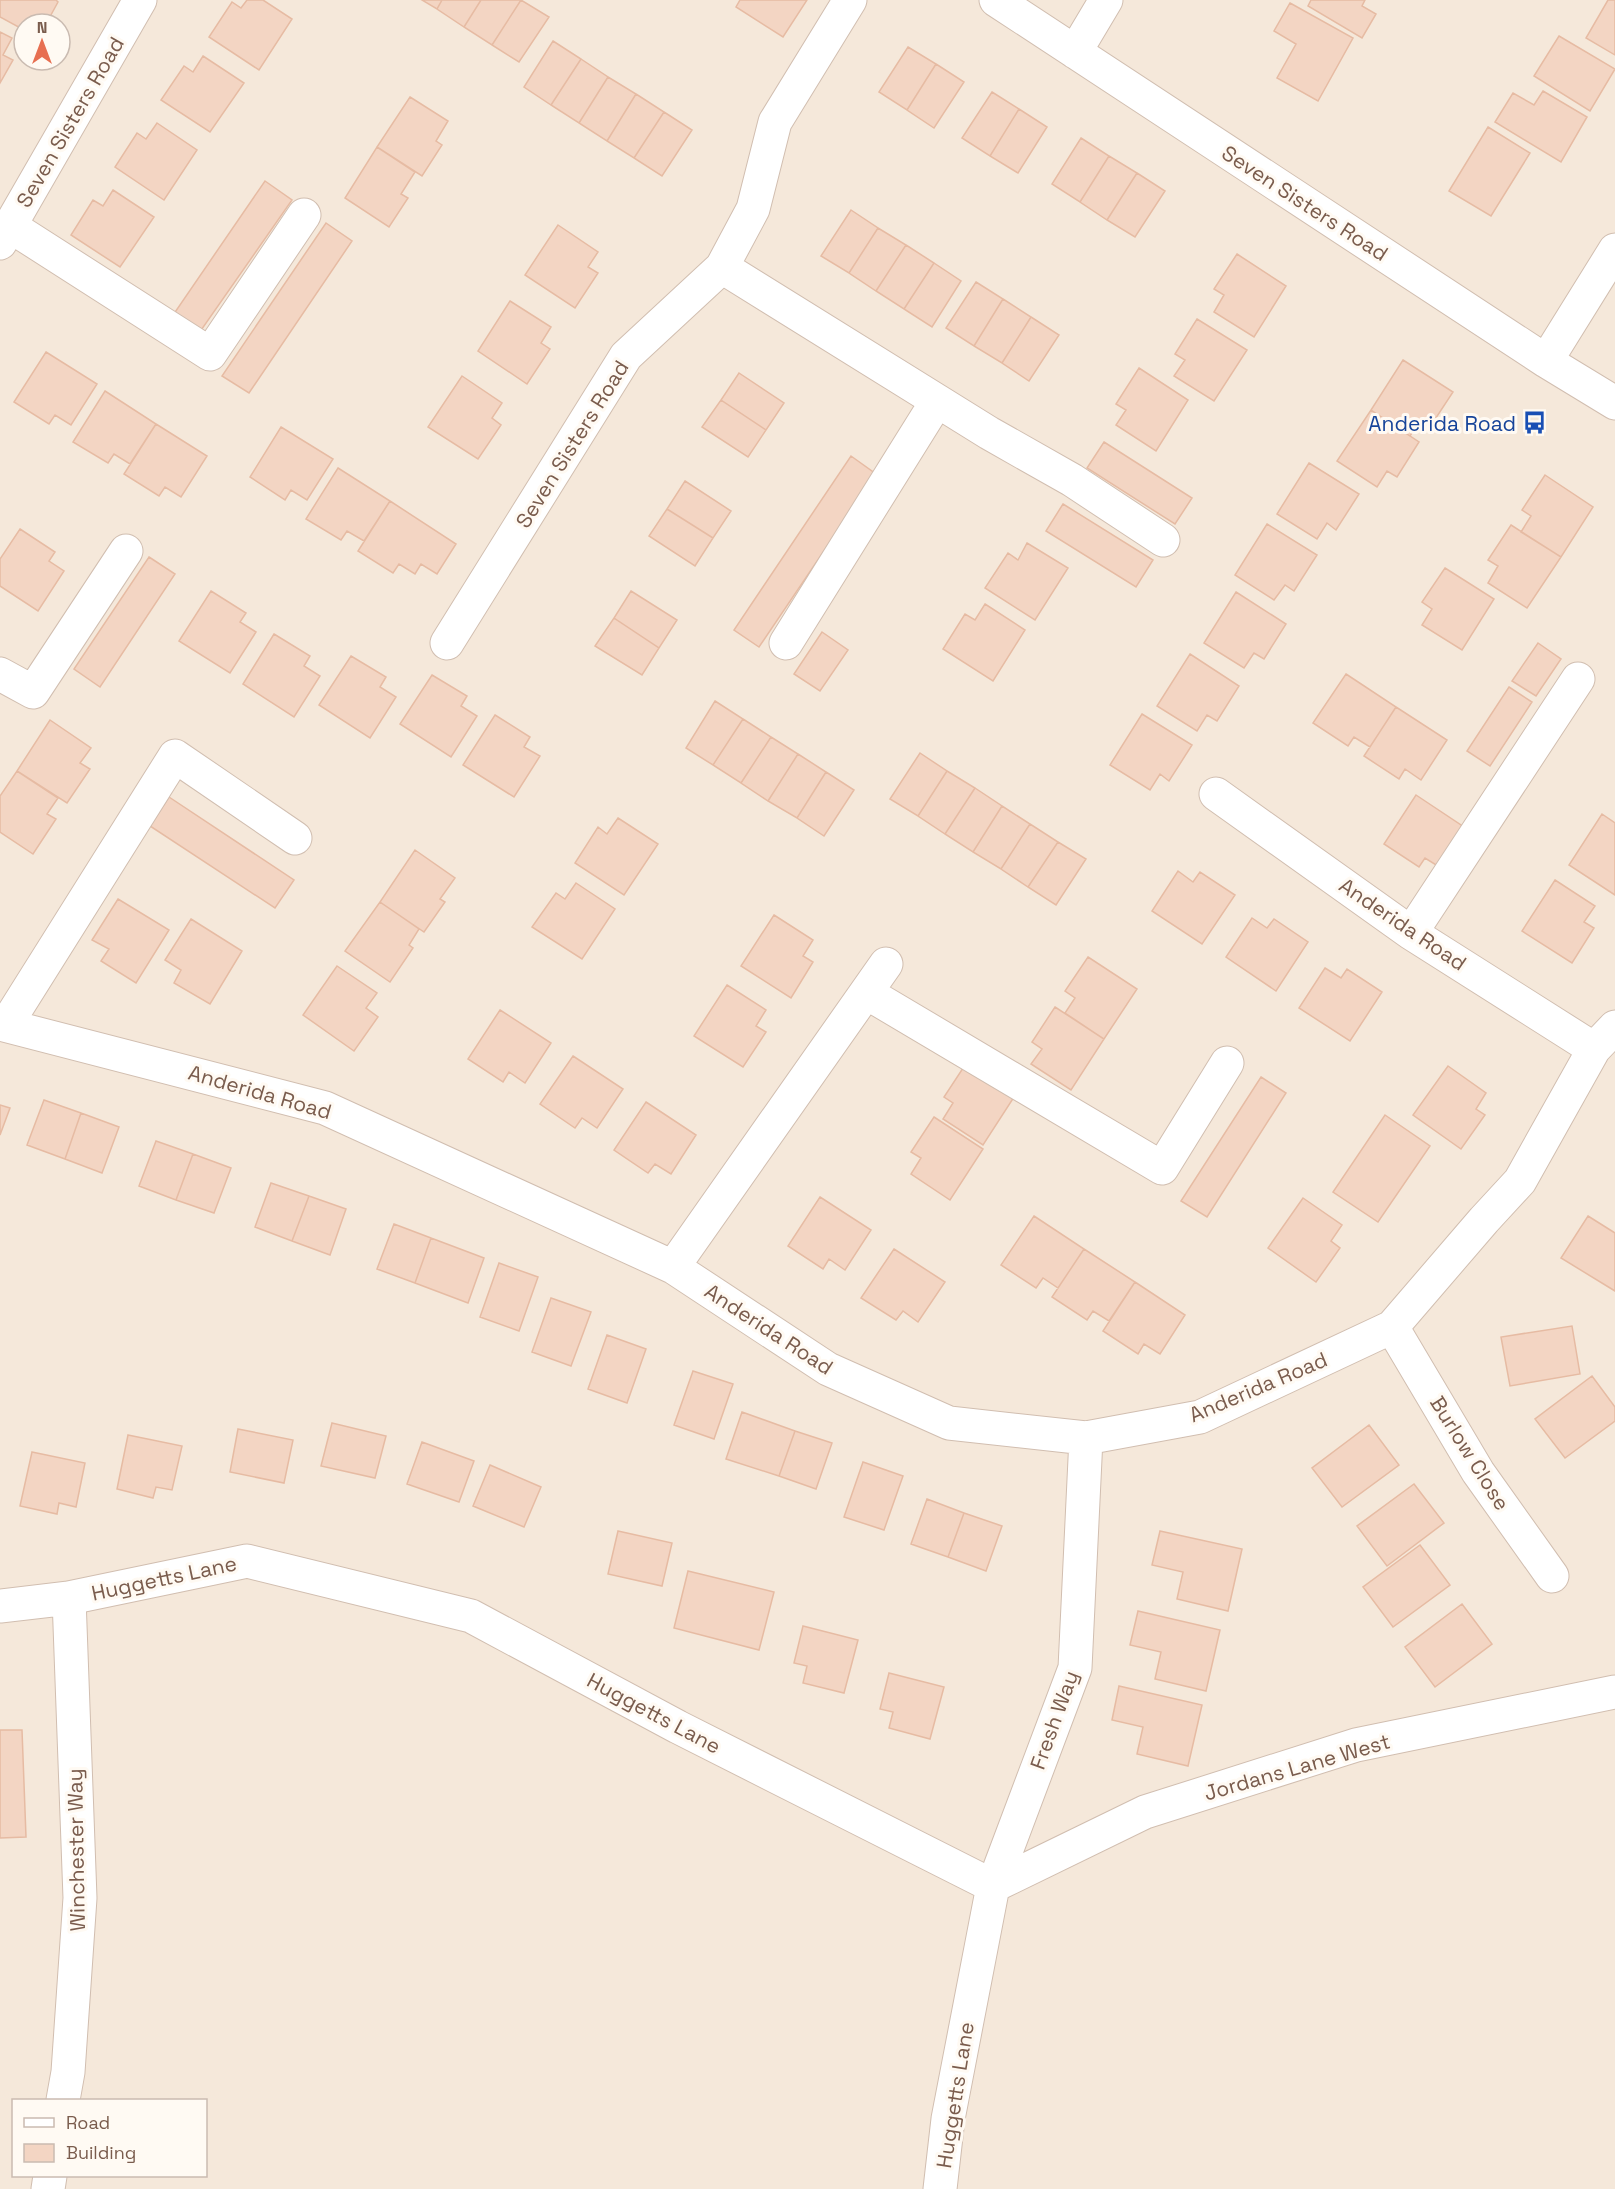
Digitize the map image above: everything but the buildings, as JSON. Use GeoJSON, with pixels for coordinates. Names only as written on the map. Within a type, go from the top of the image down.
{"type":"FeatureCollection","features":[{"type":"Feature","properties":{"kind":"street","name":"Seven Sisters Road"},"geometry":{"type":"LineString","coordinates":[[5,234],[141,0]]}},
{"type":"Feature","properties":{"kind":"street","name":"Seven Sisters Road"},"geometry":{"type":"LineString","coordinates":[[447,643],[627,356],[722,267],[753,209],[775,122],[850,0]]}},
{"type":"Feature","properties":{"kind":"street","name":"Seven Sisters Road"},"geometry":{"type":"LineString","coordinates":[[996,0],[1546,361],[1615,403]]}},
{"type":"Feature","properties":{"kind":"street"},"geometry":{"type":"LineString","coordinates":[[1075,52],[1106,0]]}},
{"type":"Feature","properties":{"kind":"street"},"geometry":{"type":"LineString","coordinates":[[5,234],[210,354],[304,216]]}},
{"type":"Feature","properties":{"kind":"street"},"geometry":{"type":"LineString","coordinates":[[1546,361],[1615,250]]}},
{"type":"Feature","properties":{"kind":"street"},"geometry":{"type":"LineString","coordinates":[[722,267],[989,434],[1071,480],[1163,540]]}},
{"type":"Feature","properties":{"kind":"street"},"geometry":{"type":"LineString","coordinates":[[786,643],[937,401]]}},
{"type":"Feature","properties":{"kind":"street"},"geometry":{"type":"LineString","coordinates":[[0,674],[33,692],[126,551]]}},
{"type":"Feature","properties":{"kind":"street"},"geometry":{"type":"LineString","coordinates":[[1411,933],[1578,679]]}},
{"type":"Feature","properties":{"kind":"street"},"geometry":{"type":"LineString","coordinates":[[3,1024],[175,756],[295,838]]}},
{"type":"Feature","properties":{"kind":"street","name":"Anderida Road"},"geometry":{"type":"LineString","coordinates":[[3,1024],[325,1108],[673,1267],[828,1370],[949,1423],[1086,1438],[1200,1417],[1392,1327],[1520,1181],[1605,1038],[1411,933],[1216,794]]}},
{"type":"Feature","properties":{"kind":"street"},"geometry":{"type":"LineString","coordinates":[[673,1267],[886,964]]}},
{"type":"Feature","properties":{"kind":"street"},"geometry":{"type":"LineString","coordinates":[[867,993],[1162,1168],[1227,1063]]}},
{"type":"Feature","properties":{"kind":"street","name":"Burlow Close"},"geometry":{"type":"LineString","coordinates":[[1392,1327],[1478,1472],[1552,1576]]}},
{"type":"Feature","properties":{"kind":"street","name":"Fresh Way"},"geometry":{"type":"LineString","coordinates":[[993,1886],[1075,1668],[1086,1438]]}},
{"type":"Feature","properties":{"kind":"street","name":"Huggetts Lane"},"geometry":{"type":"LineString","coordinates":[[0,1606],[69,1598],[247,1561],[471,1616],[678,1727],[993,1886],[948,2119],[940,2189]]}},
{"type":"Feature","properties":{"kind":"street","name":"Winchester Way"},"geometry":{"type":"LineString","coordinates":[[63,2099],[68,2072],[80,1898],[69,1598]]}},
{"type":"Feature","properties":{"kind":"street","name":"Jordans Lane West"},"geometry":{"type":"LineString","coordinates":[[993,1886],[1145,1812],[1345,1749],[1614,1695]]}},
{"type":"Feature","properties":{"kind":"shaded area"},"geometry":{"type":"Polygon","coordinates":[[[0,0],[1615,0],[1615,2189],[0,2189],[0,0]]]}},
{"type":"Feature","properties":{"kind":"place","name":"Anderida Road"},"geometry":{"type":"Point","coordinates":[1534,423]}}]}
